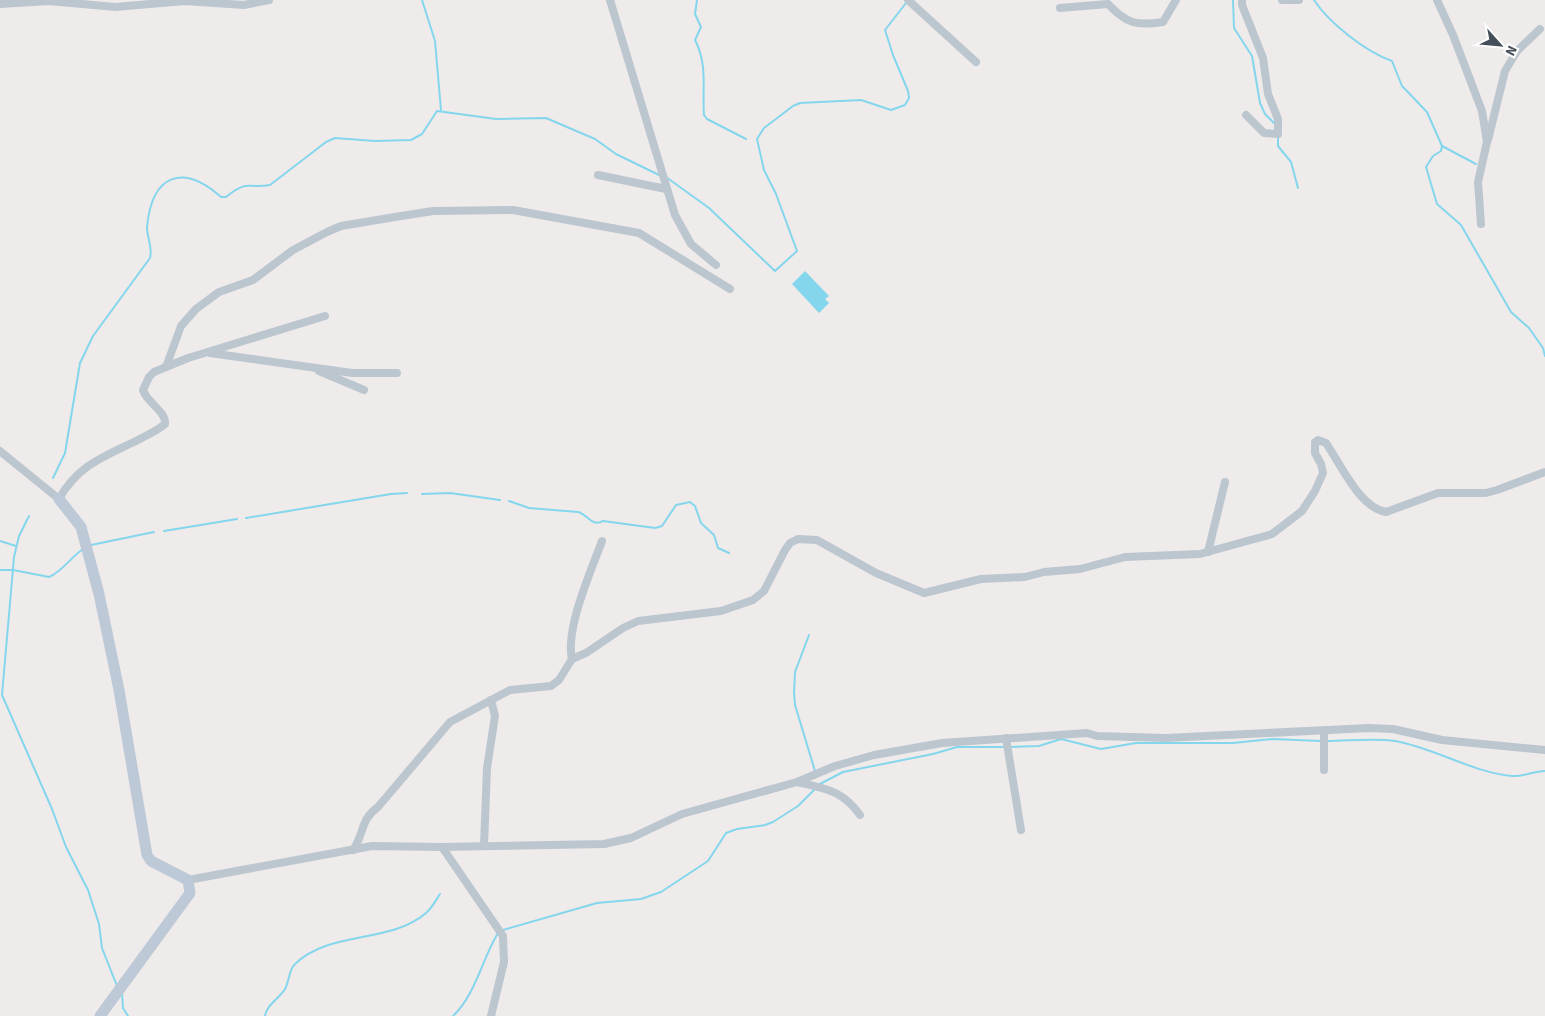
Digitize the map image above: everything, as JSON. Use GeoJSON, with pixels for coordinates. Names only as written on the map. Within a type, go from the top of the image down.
{"type":"FeatureCollection","features":[{"type":"Feature","properties":{"kind":"street"},"geometry":{"type":"LineString","coordinates":[[0,4],[49,1],[115,7],[185,1],[244,5],[269,0]]}},
{"type":"Feature","properties":{"kind":"street"},"geometry":{"type":"LineString","coordinates":[[610,0],[666,189],[691,244],[716,265]]}},
{"type":"Feature","properties":{"kind":"street"},"geometry":{"type":"LineString","coordinates":[[908,0],[976,62]]}},
{"type":"Feature","properties":{"kind":"street"},"geometry":{"type":"LineString","coordinates":[[1060,8],[1108,4],[1129,23],[1146,24],[1163,22],[1176,0]]}},
{"type":"Feature","properties":{"kind":"street"},"geometry":{"type":"LineString","coordinates":[[1242,0],[1242,5],[1263,58],[1268,94],[1278,119],[1278,134],[1264,132],[1246,115]]}},
{"type":"Feature","properties":{"kind":"street"},"geometry":{"type":"LineString","coordinates":[[1282,0],[1299,0]]}},
{"type":"Feature","properties":{"kind":"street"},"geometry":{"type":"LineString","coordinates":[[1436,0],[1479,101],[1487,142]]}},
{"type":"Feature","properties":{"kind":"street"},"geometry":{"type":"LineString","coordinates":[[1482,224],[1478,182],[1505,71],[1517,51],[1540,29]]}},
{"type":"Feature","properties":{"kind":"street"},"geometry":{"type":"LineString","coordinates":[[598,175],[666,189]]}},
{"type":"Feature","properties":{"kind":"street"},"geometry":{"type":"LineString","coordinates":[[166,367],[181,326],[196,309],[219,292],[260,276],[293,250],[327,232],[348,225],[395,216],[433,211],[513,210],[639,233],[730,289]]}},
{"type":"Feature","properties":{"kind":"street"},"geometry":{"type":"LineString","coordinates":[[59,499],[68,483],[77,473],[165,424],[163,415],[145,396],[143,390],[149,377],[154,372],[207,352],[325,316]]}},
{"type":"Feature","properties":{"kind":"street"},"geometry":{"type":"LineString","coordinates":[[207,352],[352,373],[397,373]]}},
{"type":"Feature","properties":{"kind":"street"},"geometry":{"type":"LineString","coordinates":[[310,367],[364,390]]}},
{"type":"Feature","properties":{"kind":"street"},"geometry":{"type":"LineString","coordinates":[[353,850],[360,840],[368,814],[378,807],[450,722],[510,690],[551,686],[559,680],[572,659],[586,653],[623,628],[638,621],[721,611],[752,600],[764,590],[785,550],[790,543],[798,538],[816,540],[876,573],[924,593],[981,579],[1025,577],[1044,572],[1080,569],[1125,558],[1208,552],[1272,534],[1302,511],[1316,491],[1323,472],[1315,454],[1315,442],[1318,440],[1326,444],[1361,499],[1377,511],[1386,512],[1438,493],[1486,493],[1545,472]]}},
{"type":"Feature","properties":{"kind":"street"},"geometry":{"type":"LineString","coordinates":[[0,451],[59,499],[81,527],[99,594],[119,690],[147,855],[151,861],[188,880],[372,846],[442,847],[613,842],[631,838],[682,814],[797,782],[835,766],[874,755],[942,743],[1087,733],[1097,736],[1166,738],[1324,732],[1369,728],[1393,730],[1442,740],[1545,750]]}},
{"type":"Feature","properties":{"kind":"street"},"geometry":{"type":"LineString","coordinates":[[1208,552],[1224,482]]}},
{"type":"Feature","properties":{"kind":"street"},"geometry":{"type":"LineString","coordinates":[[572,659],[570,651],[575,622],[602,541]]}},
{"type":"Feature","properties":{"kind":"street"},"geometry":{"type":"LineString","coordinates":[[484,846],[488,768],[495,716],[491,700]]}},
{"type":"Feature","properties":{"kind":"street"},"geometry":{"type":"LineString","coordinates":[[1324,732],[1324,770]]}},
{"type":"Feature","properties":{"kind":"street"},"geometry":{"type":"LineString","coordinates":[[1006,738],[1021,830]]}},
{"type":"Feature","properties":{"kind":"street"},"geometry":{"type":"LineString","coordinates":[[797,782],[835,791],[850,801],[860,814]]}},
{"type":"Feature","properties":{"kind":"street"},"geometry":{"type":"LineString","coordinates":[[442,847],[503,936],[504,962],[491,1016]]}},
{"type":"Feature","properties":{"kind":"street"},"geometry":{"type":"LineString","coordinates":[[100,1016],[190,894],[188,880]]}},
{"type":"Feature","properties":{"kind":"water"},"geometry":{"type":"Polygon","coordinates":[[[805,271],[829,296],[825,299],[829,303],[819,313],[792,284],[805,271]]]}},
{"type":"Feature","properties":{"kind":"waterway"},"geometry":{"type":"LineString","coordinates":[[422,0],[435,41],[441,110]]}},
{"type":"Feature","properties":{"kind":"waterway"},"geometry":{"type":"LineString","coordinates":[[697,0],[695,14],[701,27],[695,40],[702,59],[704,115],[707,119],[746,139]]}},
{"type":"Feature","properties":{"kind":"waterway"},"geometry":{"type":"LineString","coordinates":[[1233,0],[1234,28],[1252,56],[1260,103],[1265,114],[1275,124]]}},
{"type":"Feature","properties":{"kind":"waterway"},"geometry":{"type":"LineString","coordinates":[[1314,0],[1329,18],[1349,36],[1371,51],[1392,61],[1402,86],[1427,112],[1442,146],[1476,164]]}},
{"type":"Feature","properties":{"kind":"waterway"},"geometry":{"type":"LineString","coordinates":[[666,177],[709,208],[775,271],[797,251],[776,194],[764,170],[757,139],[764,128],[793,106],[800,103],[861,100],[891,110],[905,105],[909,98],[908,91],[885,30],[906,3]]}},
{"type":"Feature","properties":{"kind":"waterway"},"geometry":{"type":"LineString","coordinates":[[53,478],[65,453],[80,363],[93,336],[150,258],[151,250],[147,227],[150,209],[155,195],[163,185],[172,179],[194,180],[207,186],[221,197],[226,197],[244,186],[270,185],[326,142],[335,138],[375,141],[411,140],[422,134],[437,111],[496,119],[546,118],[595,139],[616,154],[659,175]]}},
{"type":"Feature","properties":{"kind":"waterway"},"geometry":{"type":"LineString","coordinates":[[1278,136],[1278,146],[1291,162],[1298,188]]}},
{"type":"Feature","properties":{"kind":"waterway"},"geometry":{"type":"LineString","coordinates":[[1442,146],[1441,151],[1433,156],[1426,167],[1437,204],[1461,225],[1511,312],[1529,328],[1543,348],[1545,356]]}},
{"type":"Feature","properties":{"kind":"waterway"},"geometry":{"type":"LineString","coordinates":[[246,518],[407,493]]}},
{"type":"Feature","properties":{"kind":"waterway"},"geometry":{"type":"LineString","coordinates":[[422,494],[450,493],[500,500]]}},
{"type":"Feature","properties":{"kind":"waterway"},"geometry":{"type":"LineString","coordinates":[[509,501],[529,508],[582,513],[596,523],[603,521],[655,528],[662,526],[676,505],[690,502],[695,506],[701,523],[714,535],[718,548],[729,553]]}},
{"type":"Feature","properties":{"kind":"waterway"},"geometry":{"type":"LineString","coordinates":[[29,516],[19,536],[14,557],[2,695],[52,809],[66,847],[88,890],[99,924],[102,948],[117,986]]}},
{"type":"Feature","properties":{"kind":"waterway"},"geometry":{"type":"LineString","coordinates":[[164,531],[237,519]]}},
{"type":"Feature","properties":{"kind":"waterway"},"geometry":{"type":"LineString","coordinates":[[91,545],[154,532]]}},
{"type":"Feature","properties":{"kind":"waterway"},"geometry":{"type":"LineString","coordinates":[[0,541],[16,546]]}},
{"type":"Feature","properties":{"kind":"waterway"},"geometry":{"type":"LineString","coordinates":[[0,570],[13,570],[49,577],[58,572],[83,549]]}},
{"type":"Feature","properties":{"kind":"waterway"},"geometry":{"type":"LineString","coordinates":[[809,635],[795,672],[794,693],[795,705],[815,771]]}},
{"type":"Feature","properties":{"kind":"waterway"},"geometry":{"type":"LineString","coordinates":[[1010,747],[1039,746],[1061,739],[1101,749],[1136,743],[1233,743],[1272,739],[1321,741]]}},
{"type":"Feature","properties":{"kind":"waterway"},"geometry":{"type":"LineString","coordinates":[[1326,741],[1395,741],[1410,744],[1497,774],[1521,776],[1545,771]]}},
{"type":"Feature","properties":{"kind":"waterway"},"geometry":{"type":"LineString","coordinates":[[818,785],[843,772],[933,754],[957,747],[1005,747]]}},
{"type":"Feature","properties":{"kind":"waterway"},"geometry":{"type":"LineString","coordinates":[[503,930],[597,903],[641,899],[661,892],[708,861],[726,833],[773,822],[798,806],[814,790]]}},
{"type":"Feature","properties":{"kind":"waterway"},"geometry":{"type":"LineString","coordinates":[[265,1016],[268,1008],[285,989],[293,966],[309,953],[325,946],[378,934],[411,923],[426,913],[440,894]]}},
{"type":"Feature","properties":{"kind":"waterway"},"geometry":{"type":"LineString","coordinates":[[453,1016],[473,987],[498,933]]}},
{"type":"Feature","properties":{"kind":"waterway"},"geometry":{"type":"LineString","coordinates":[[122,993],[123,1008],[128,1016]]}}]}
